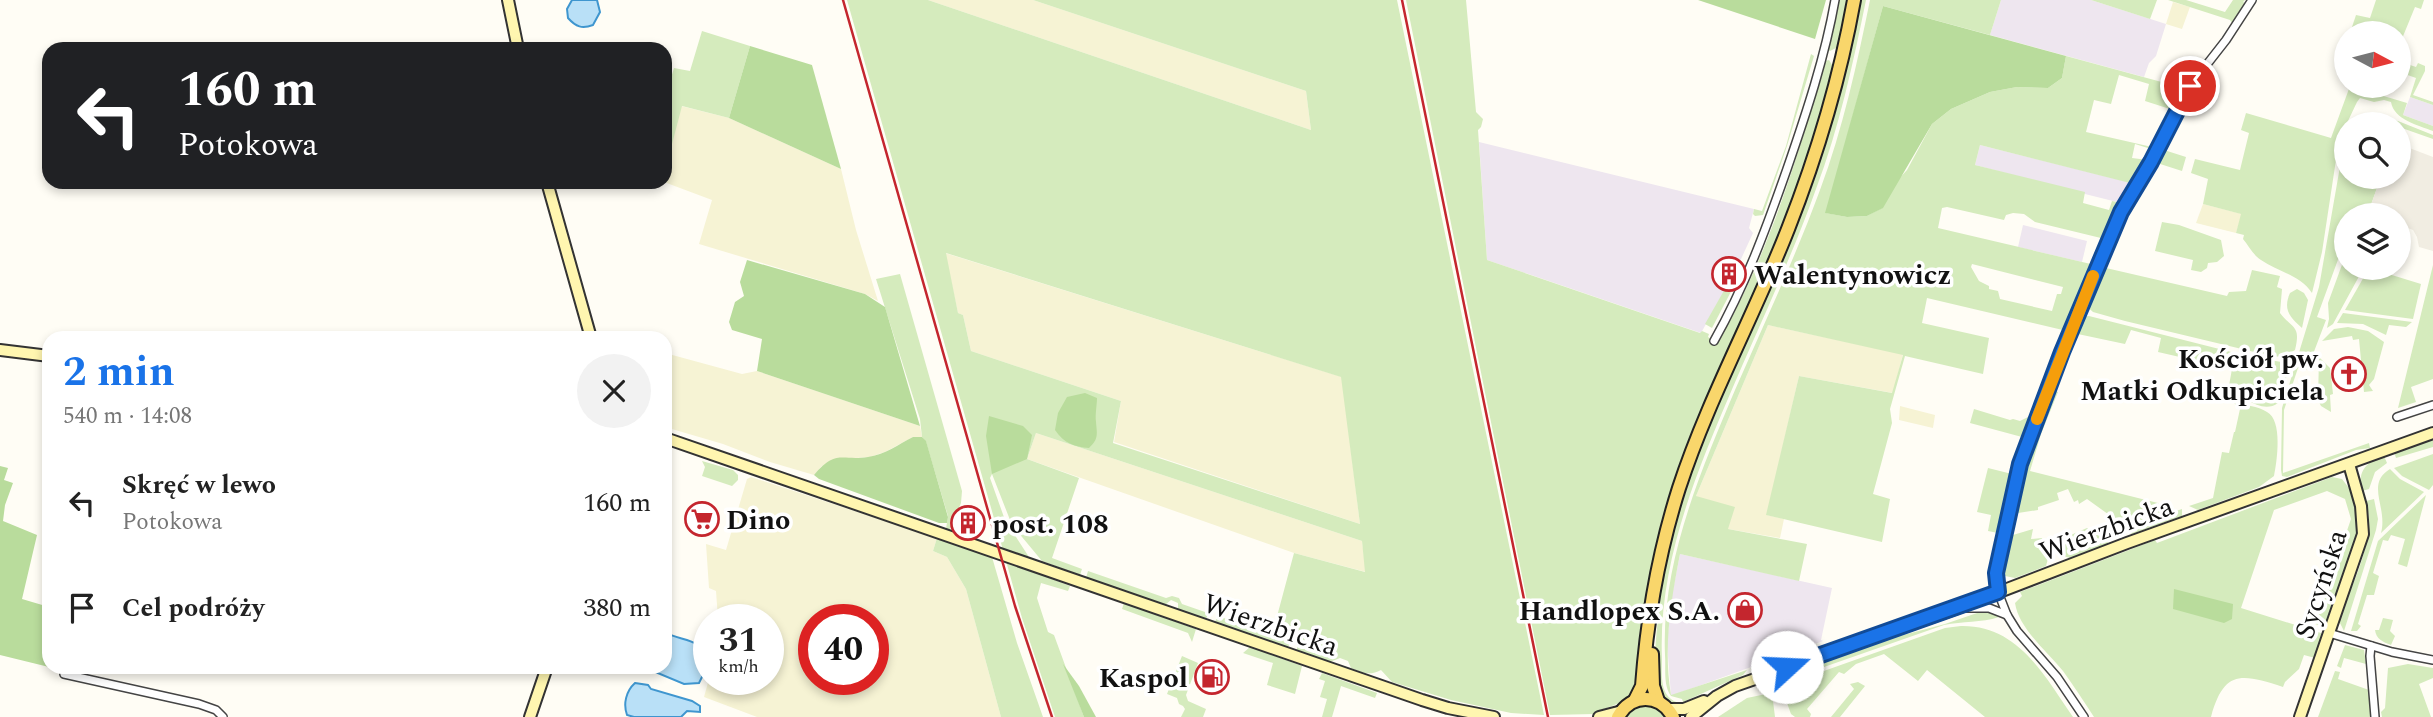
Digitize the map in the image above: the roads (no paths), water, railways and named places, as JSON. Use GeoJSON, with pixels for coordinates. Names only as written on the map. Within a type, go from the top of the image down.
{"type":"FeatureCollection","features":[{"type":"Feature","properties":{"kind":"main road"},"geometry":{"type":"LineString","coordinates":[[1620,714],[1635,700],[1642,686],[1662,552],[1680,487],[1801,194],[1834,90],[1854,0]]}},
{"type":"Feature","properties":{"kind":"main road"},"geometry":{"type":"LineString","coordinates":[[1652,609],[1653,686],[1666,709]]}},
{"type":"Feature","properties":{"kind":"main road"},"geometry":{"type":"LineString","coordinates":[[1635,700],[1645,698],[1666,709]]}},
{"type":"Feature","properties":{"kind":"street"},"geometry":{"type":"LineString","coordinates":[[508,0],[516,42]]}},
{"type":"Feature","properties":{"kind":"street"},"geometry":{"type":"LineString","coordinates":[[1714,341],[1743,287],[1763,236],[1805,116],[1835,0]]}},
{"type":"Feature","properties":{"kind":"street"},"geometry":{"type":"LineString","coordinates":[[2084,717],[2057,677],[2017,631],[1998,592],[1996,573],[2020,464],[2062,352],[2121,212],[2151,162],[2190,86],[2226,40],[2252,0]]}},
{"type":"Feature","properties":{"kind":"street"},"geometry":{"type":"LineString","coordinates":[[549,189],[589,331]]}},
{"type":"Feature","properties":{"kind":"street"},"geometry":{"type":"LineString","coordinates":[[0,350],[42,355]]}},
{"type":"Feature","properties":{"kind":"street"},"geometry":{"type":"LineString","coordinates":[[2397,417],[2433,405]]}},
{"type":"Feature","properties":{"kind":"street","name":"Wierzbicka"},"geometry":{"type":"LineString","coordinates":[[1666,709],[1684,709],[1735,686],[1955,609],[2433,433]]}},
{"type":"Feature","properties":{"kind":"street","name":"Wierzbicka"},"geometry":{"type":"LineString","coordinates":[[672,440],[1429,703],[1493,717]]}},
{"type":"Feature","properties":{"kind":"street","name":"Sycyńska"},"geometry":{"type":"LineString","coordinates":[[2300,717],[2363,534],[2363,512],[2349,464]]}},
{"type":"Feature","properties":{"kind":"street"},"geometry":{"type":"LineString","coordinates":[[1955,609],[1989,608],[2007,615]]}},
{"type":"Feature","properties":{"kind":"street"},"geometry":{"type":"LineString","coordinates":[[2329,633],[2410,657],[2433,660]]}},
{"type":"Feature","properties":{"kind":"street"},"geometry":{"type":"LineString","coordinates":[[2371,646],[2375,717]]}},
{"type":"Feature","properties":{"kind":"street"},"geometry":{"type":"LineString","coordinates":[[64,674],[199,704],[216,710],[223,717]]}},
{"type":"Feature","properties":{"kind":"street"},"geometry":{"type":"LineString","coordinates":[[530,717],[545,674]]}},
{"type":"Feature","properties":{"kind":"street","name":"Wierzbicka"},"geometry":{"type":"LineString","coordinates":[[1691,717],[1717,696]]}},
{"type":"Feature","properties":{"kind":"street"},"geometry":{"type":"LineString","coordinates":[[1599,717],[1620,714]]}},
{"type":"Feature","properties":{"kind":"water"},"geometry":{"type":"Polygon","coordinates":[[[572,0],[597,0],[600,12],[593,25],[579,26],[568,18],[567,9],[572,0]]]}},
{"type":"Feature","properties":{"kind":"water"},"geometry":{"type":"Polygon","coordinates":[[[672,636],[693,642],[693,683],[684,684],[660,674],[672,674],[672,636]]]}},
{"type":"Feature","properties":{"kind":"water"},"geometry":{"type":"Polygon","coordinates":[[[635,683],[692,701],[700,706],[700,712],[687,711],[681,717],[627,715],[626,698],[635,683]]]}},
{"type":"Feature","properties":{"kind":"railway"},"geometry":{"type":"LineString","coordinates":[[843,0],[1015,606],[1052,717]]}},
{"type":"Feature","properties":{"kind":"railway"},"geometry":{"type":"LineString","coordinates":[[1402,0],[1548,717]]}},
{"type":"Feature","properties":{"kind":"place","name":"Walentynowicz"},"geometry":{"type":"Point","coordinates":[1729,274]}},
{"type":"Feature","properties":{"kind":"place","name":"Kościół pw. Matki Odkupiciela"},"geometry":{"type":"Point","coordinates":[2349,374]}},
{"type":"Feature","properties":{"kind":"place","name":"Dino"},"geometry":{"type":"Point","coordinates":[702,519]}},
{"type":"Feature","properties":{"kind":"place","name":"post. 108"},"geometry":{"type":"Point","coordinates":[968,523]}},
{"type":"Feature","properties":{"kind":"place","name":"Handlopex S.A."},"geometry":{"type":"Point","coordinates":[1745,610]}},
{"type":"Feature","properties":{"kind":"place","name":"Kaspol"},"geometry":{"type":"Point","coordinates":[1212,677]}}]}
